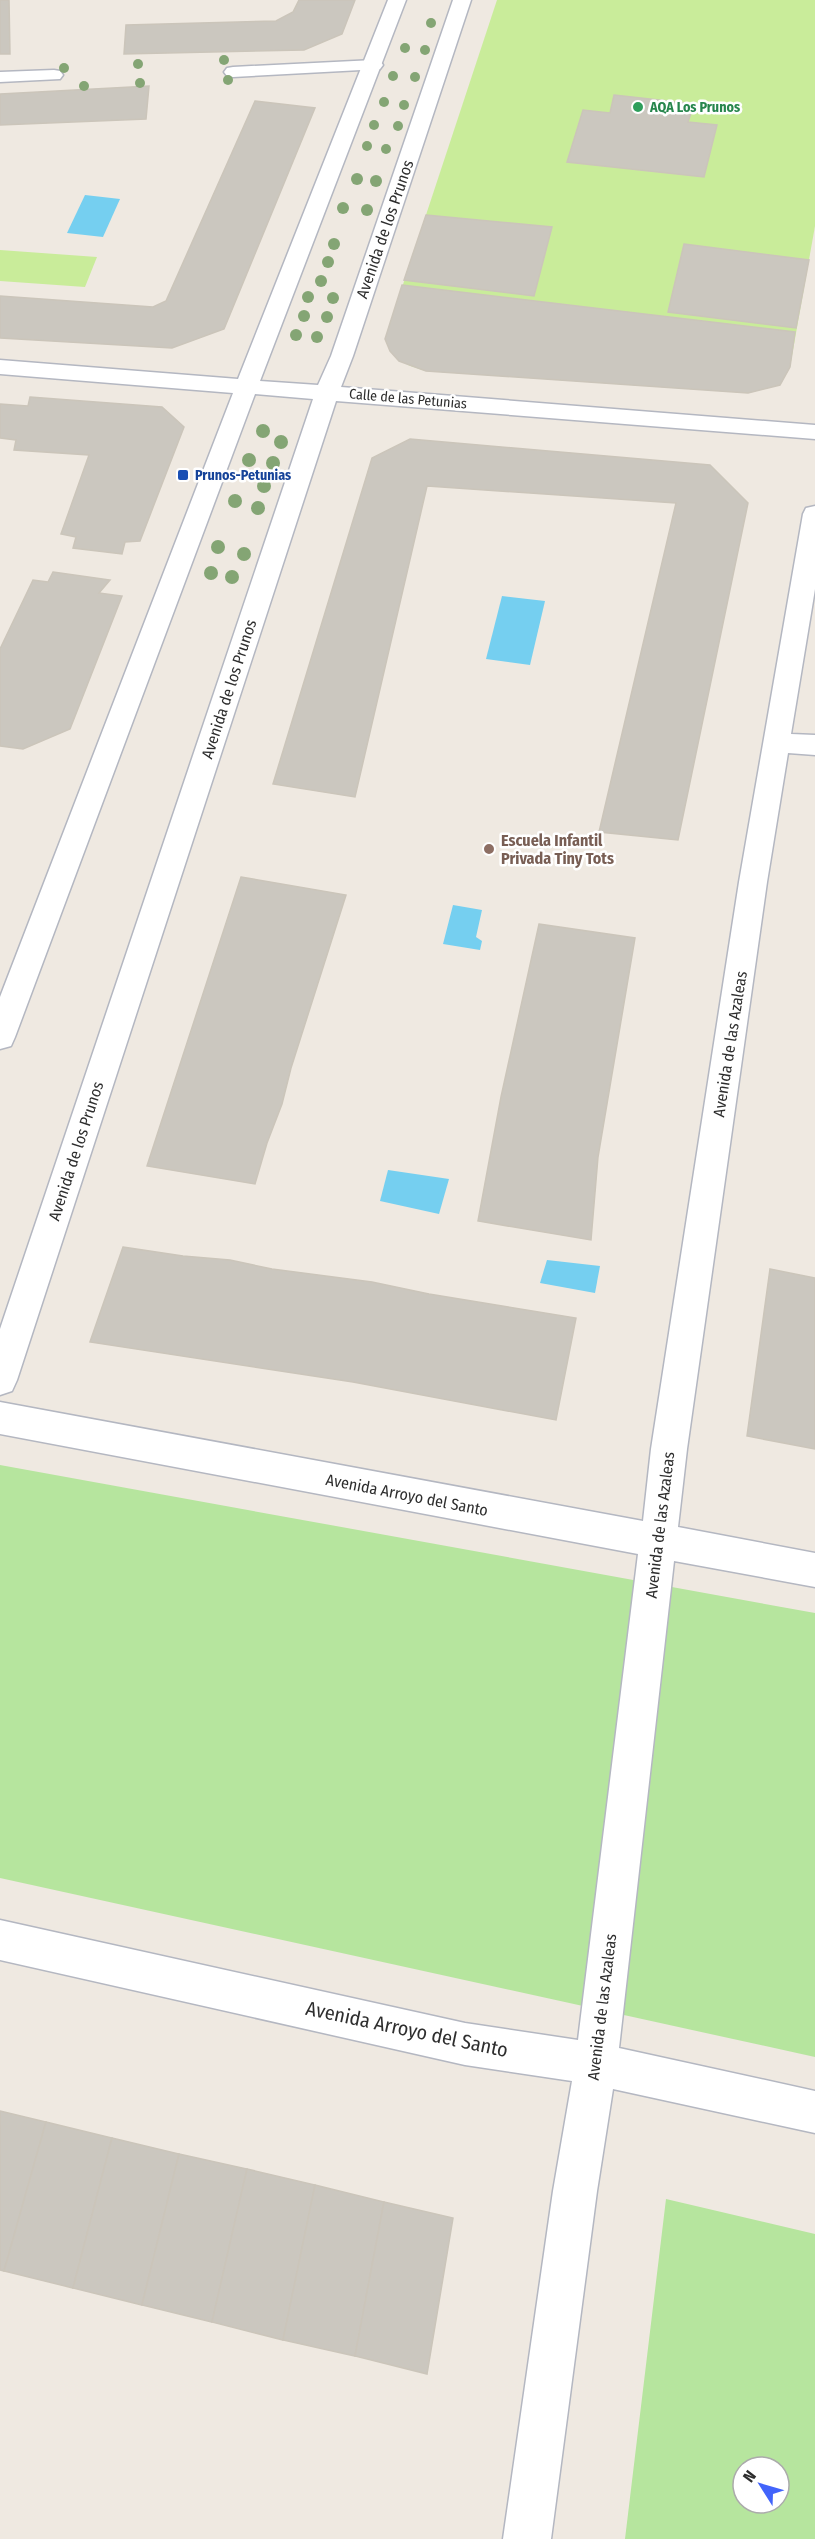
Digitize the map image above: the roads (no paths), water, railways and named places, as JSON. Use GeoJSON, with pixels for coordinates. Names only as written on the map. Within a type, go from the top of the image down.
{"type":"FeatureCollection","features":[{"type":"Feature","properties":{"kind":"street"},"geometry":{"type":"LineString","coordinates":[[0,1037],[398,0]]}},
{"type":"Feature","properties":{"kind":"street","name":"Avenida de los Prunos"},"geometry":{"type":"LineString","coordinates":[[0,1380],[327,393],[342,356],[462,0]]}},
{"type":"Feature","properties":{"kind":"street","name":"Calle de las Petunias"},"geometry":{"type":"LineString","coordinates":[[0,367],[815,432]]}},
{"type":"Feature","properties":{"kind":"street","name":"Avenida de las Azaleas"},"geometry":{"type":"LineString","coordinates":[[527,2539],[575,2191],[596,2064],[658,1542],[753,882],[815,514]]}},
{"type":"Feature","properties":{"kind":"street"},"geometry":{"type":"LineString","coordinates":[[775,743],[815,745]]}},
{"type":"Feature","properties":{"kind":"street","name":"Avenida Arroyo del Santo"},"geometry":{"type":"LineString","coordinates":[[0,1418],[815,1570]]}},
{"type":"Feature","properties":{"kind":"street","name":"Avenida Arroyo del Santo"},"geometry":{"type":"LineString","coordinates":[[0,1940],[465,2044],[596,2064],[815,2112]]}},
{"type":"Feature","properties":{"kind":"lane"},"geometry":{"type":"LineString","coordinates":[[233,72],[374,65]]}},
{"type":"Feature","properties":{"kind":"lane"},"geometry":{"type":"LineString","coordinates":[[0,77],[54,75]]}},
{"type":"Feature","properties":{"kind":"water"},"geometry":{"type":"Polygon","coordinates":[[[85,195],[120,199],[103,237],[67,233],[85,195]]]}},
{"type":"Feature","properties":{"kind":"water"},"geometry":{"type":"Polygon","coordinates":[[[502,596],[545,601],[530,665],[486,659],[502,596]]]}},
{"type":"Feature","properties":{"kind":"water"},"geometry":{"type":"Polygon","coordinates":[[[453,905],[482,910],[476,937],[482,941],[480,950],[443,944],[453,905]]]}},
{"type":"Feature","properties":{"kind":"water"},"geometry":{"type":"Polygon","coordinates":[[[388,1170],[449,1179],[439,1214],[380,1201],[388,1170]]]}},
{"type":"Feature","properties":{"kind":"water"},"geometry":{"type":"Polygon","coordinates":[[[547,1260],[600,1266],[595,1293],[540,1283],[547,1260]]]}},
{"type":"Feature","properties":{"kind":"place","name":"AQA Los Prunos"},"geometry":{"type":"Point","coordinates":[638,107]}},
{"type":"Feature","properties":{"kind":"place","name":"Prunos-Petunias"},"geometry":{"type":"Point","coordinates":[183,475]}},
{"type":"Feature","properties":{"kind":"place","name":"Escuela Infantil Privada Tiny Tots"},"geometry":{"type":"Point","coordinates":[489,849]}}]}
